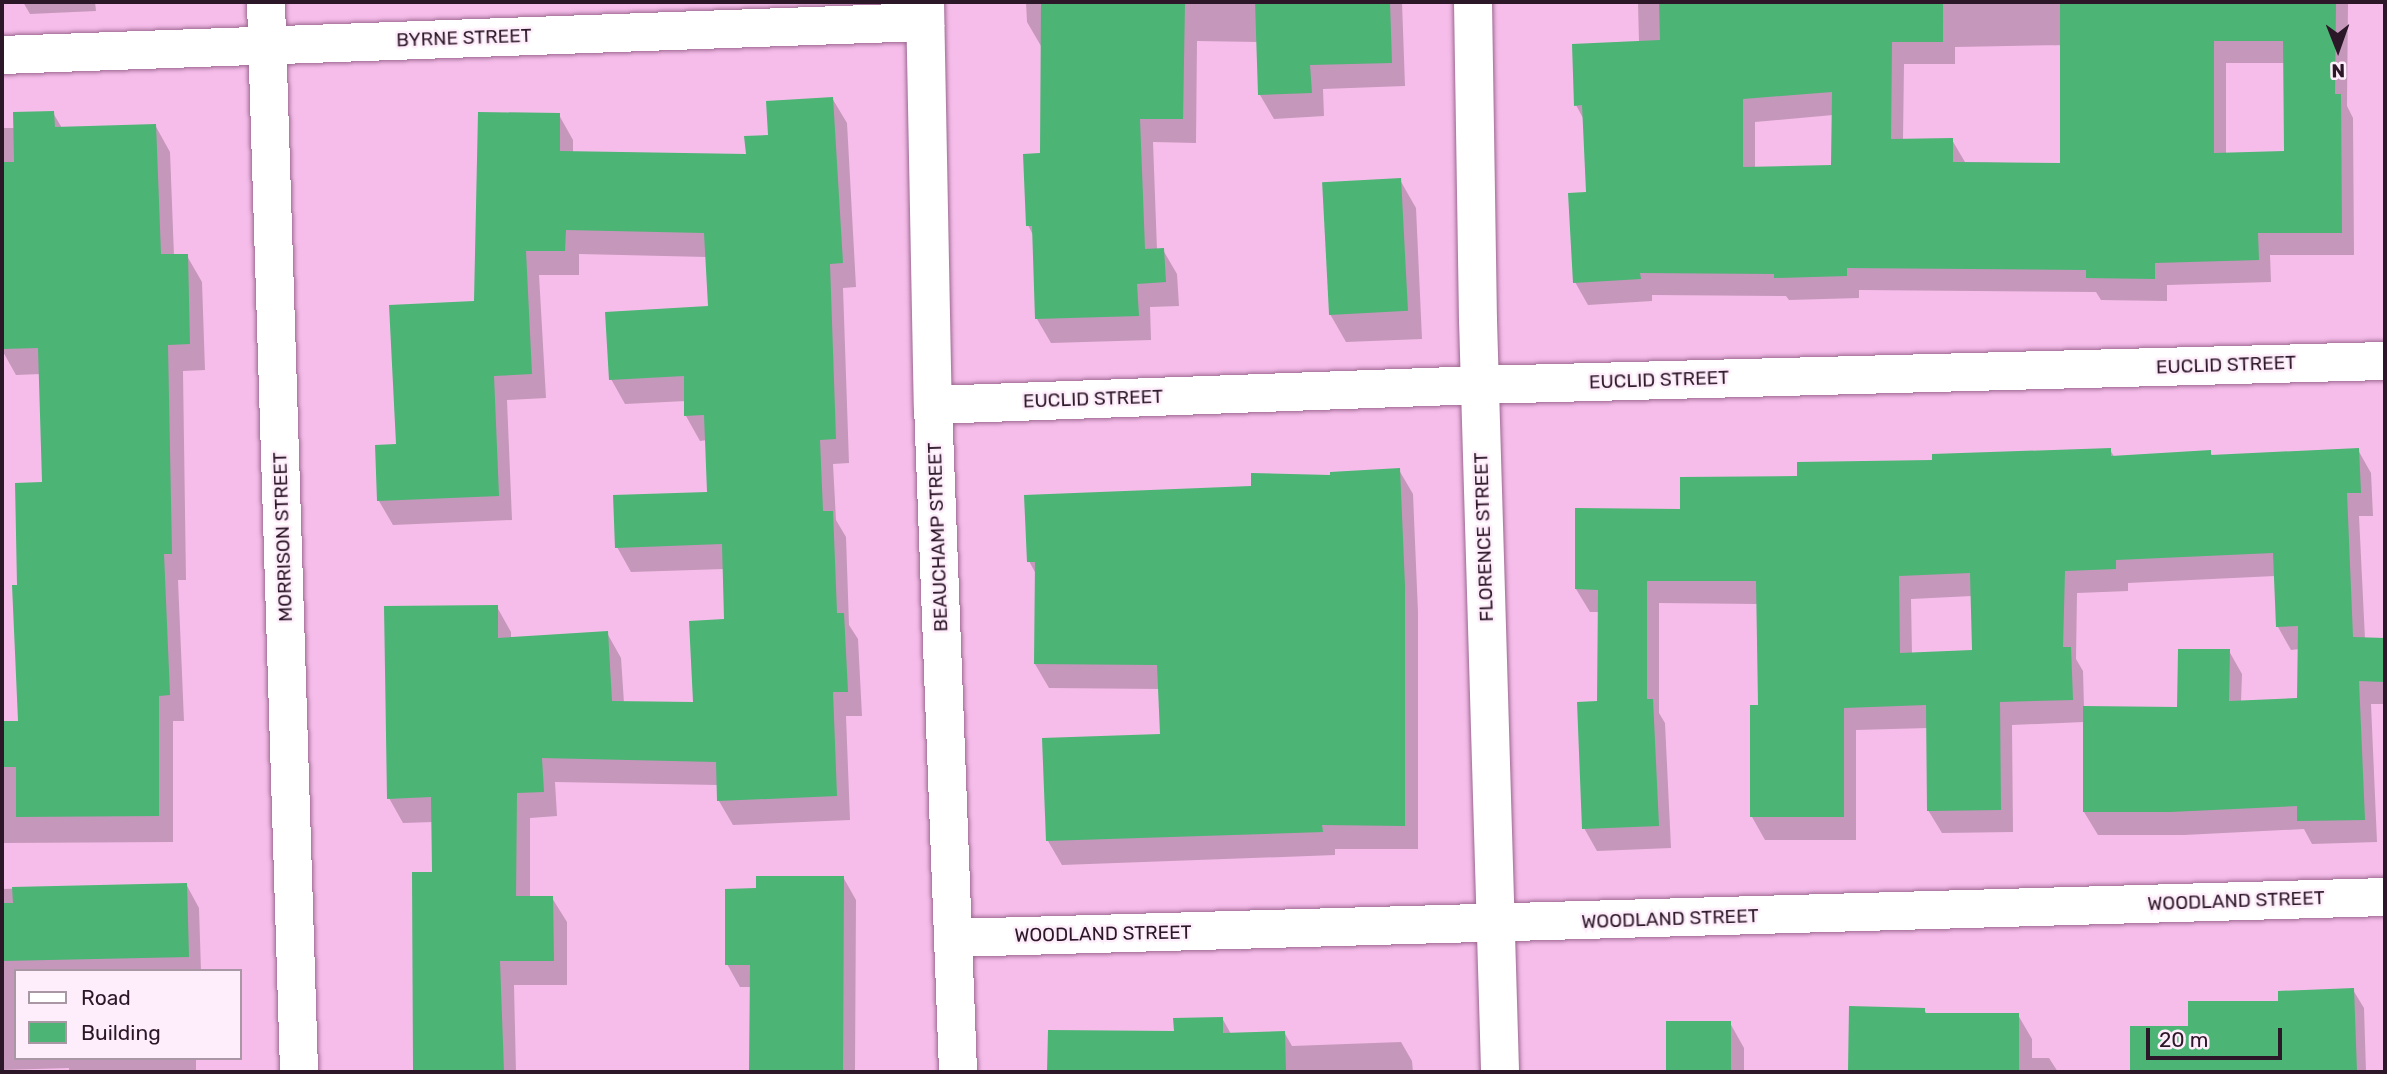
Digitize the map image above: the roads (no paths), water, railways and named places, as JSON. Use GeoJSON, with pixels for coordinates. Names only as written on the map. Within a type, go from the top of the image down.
{"type":"FeatureCollection","features":[{"type":"Feature","properties":{"kind":"street","name":"MORRISON STREET"},"geometry":{"type":"LineString","coordinates":[[266,2],[299,1072]]}},
{"type":"Feature","properties":{"kind":"street","name":"FLORENCE STREET"},"geometry":{"type":"LineString","coordinates":[[1473,2],[1480,385],[1500,1072]]}},
{"type":"Feature","properties":{"kind":"street","name":"BYRNE STREET"},"geometry":{"type":"LineString","coordinates":[[2,55],[268,45],[925,12]]}},
{"type":"Feature","properties":{"kind":"street","name":"BEAUCHAMP STREET"},"geometry":{"type":"LineString","coordinates":[[925,12],[933,405],[957,1072]]}},
{"type":"Feature","properties":{"kind":"street","name":"EUCLID STREET"},"geometry":{"type":"LineString","coordinates":[[933,405],[1480,385],[2385,361]]}},
{"type":"Feature","properties":{"kind":"street","name":"WOODLAND STREET"},"geometry":{"type":"LineString","coordinates":[[954,938],[2385,897]]}}]}
